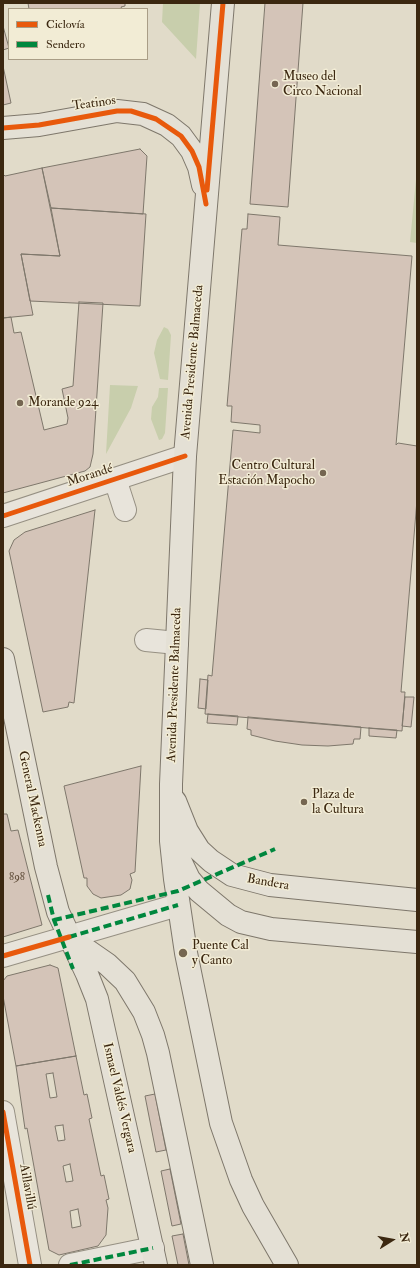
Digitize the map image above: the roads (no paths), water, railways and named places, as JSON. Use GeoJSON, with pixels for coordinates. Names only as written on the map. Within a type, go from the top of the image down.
{"type":"FeatureCollection","features":[{"type":"Feature","properties":{"kind":"main road","name":"Avenida Presidente Balmaceda"},"geometry":{"type":"LineString","coordinates":[[223,3],[185,456],[171,784],[171,841],[178,905],[192,983],[221,1123],[241,1180],[253,1206],[287,1265]]}},
{"type":"Feature","properties":{"kind":"main road","name":"Teatinos"},"geometry":{"type":"LineString","coordinates":[[3,128],[39,125],[117,111],[132,112],[156,119],[181,136],[192,151],[199,167],[206,204]]}},
{"type":"Feature","properties":{"kind":"main road"},"geometry":{"type":"LineString","coordinates":[[3,139],[39,125]]}},
{"type":"Feature","properties":{"kind":"main road","name":"General Mackenna"},"geometry":{"type":"LineString","coordinates":[[3,660],[46,867],[56,904],[69,937]]}},
{"type":"Feature","properties":{"kind":"main road","name":"Bandera"},"geometry":{"type":"LineString","coordinates":[[171,784],[178,811],[187,831],[199,850],[211,861],[232,875],[270,885],[417,900]]}},
{"type":"Feature","properties":{"kind":"main road"},"geometry":{"type":"LineString","coordinates":[[171,841],[181,864],[199,891],[228,915],[241,922],[271,929],[417,942]]}},
{"type":"Feature","properties":{"kind":"main road"},"geometry":{"type":"LineString","coordinates":[[69,937],[118,973],[135,995],[144,1012],[158,1053],[202,1265]]}},
{"type":"Feature","properties":{"kind":"main road","name":"Ismael Valdés Vergara"},"geometry":{"type":"LineString","coordinates":[[69,937],[97,999],[154,1256]]}},
{"type":"Feature","properties":{"kind":"street","name":"Morandé"},"geometry":{"type":"LineString","coordinates":[[3,516],[185,456]]}},
{"type":"Feature","properties":{"kind":"street"},"geometry":{"type":"LineString","coordinates":[[115,479],[125,510]]}},
{"type":"Feature","properties":{"kind":"street"},"geometry":{"type":"LineString","coordinates":[[146,640],[177,643]]}},
{"type":"Feature","properties":{"kind":"street"},"geometry":{"type":"LineString","coordinates":[[3,956],[178,905]]}},
{"type":"Feature","properties":{"kind":"street","name":"Aillavillú"},"geometry":{"type":"LineString","coordinates":[[3,1112],[30,1265]]}},
{"type":"Feature","properties":{"kind":"street"},"geometry":{"type":"LineString","coordinates":[[70,1265],[154,1256]]}},
{"type":"Feature","properties":{"kind":"place","name":"Museo del Circo Nacional"},"geometry":{"type":"Point","coordinates":[275,84]}},
{"type":"Feature","properties":{"kind":"place","name":"Morande 924"},"geometry":{"type":"Point","coordinates":[20,403]}},
{"type":"Feature","properties":{"kind":"place","name":"Centro Cultural Estación Mapocho"},"geometry":{"type":"Point","coordinates":[323,473]}},
{"type":"Feature","properties":{"kind":"place","name":"Plaza de la Cultura"},"geometry":{"type":"Point","coordinates":[304,802]}},
{"type":"Feature","properties":{"kind":"place","name":"Puente Cal y Canto"},"geometry":{"type":"Point","coordinates":[183,953]}}]}
